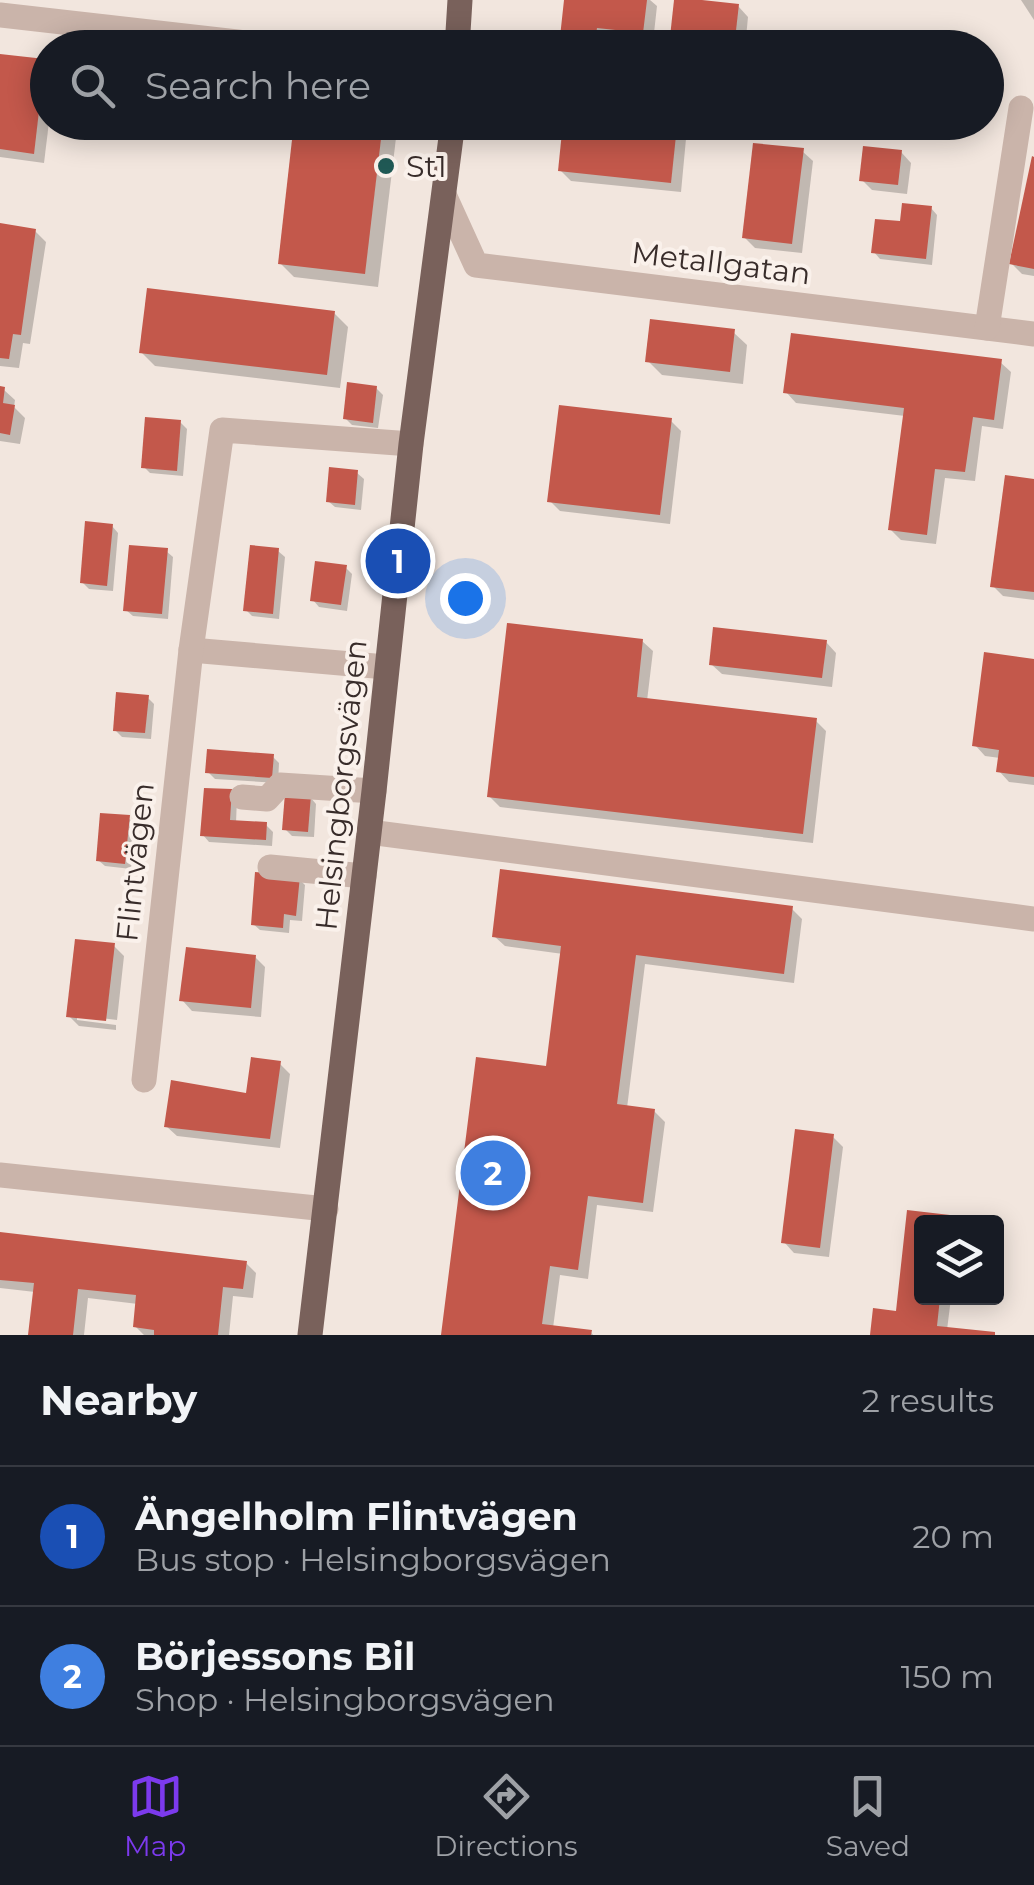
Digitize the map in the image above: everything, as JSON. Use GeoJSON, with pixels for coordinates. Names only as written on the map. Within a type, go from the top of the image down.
{"type":"FeatureCollection","features":[{"type":"Feature","properties":{"kind":"main road"},"geometry":{"type":"LineString","coordinates":[[459,30],[460,0]]}},
{"type":"Feature","properties":{"kind":"main road","name":"Helsingborgsvägen"},"geometry":{"type":"LineString","coordinates":[[310,1335],[411,444],[451,140]]}},
{"type":"Feature","properties":{"kind":"street"},"geometry":{"type":"LineString","coordinates":[[0,15],[132,30]]}},
{"type":"Feature","properties":{"kind":"street"},"geometry":{"type":"LineString","coordinates":[[987,328],[1021,108]]}},
{"type":"Feature","properties":{"kind":"street","name":"Metallgatan"},"geometry":{"type":"LineString","coordinates":[[444,196],[476,265],[1034,334]]}},
{"type":"Feature","properties":{"kind":"street","name":"Flintvägen"},"geometry":{"type":"LineString","coordinates":[[144,1080],[191,650],[222,430],[411,444]]}},
{"type":"Feature","properties":{"kind":"street"},"geometry":{"type":"LineString","coordinates":[[191,650],[386,667]]}},
{"type":"Feature","properties":{"kind":"street"},"geometry":{"type":"LineString","coordinates":[[242,798],[267,799],[280,785],[374,791]]}},
{"type":"Feature","properties":{"kind":"street"},"geometry":{"type":"LineString","coordinates":[[370,832],[1034,919]]}},
{"type":"Feature","properties":{"kind":"street"},"geometry":{"type":"LineString","coordinates":[[270,867],[364,876]]}},
{"type":"Feature","properties":{"kind":"street"},"geometry":{"type":"LineString","coordinates":[[0,1174],[326,1209]]}},
{"type":"Feature","properties":{"kind":"building"},"geometry":{"type":"Polygon","coordinates":[[[564,0],[647,0],[643,30],[561,30],[564,0]]]}},
{"type":"Feature","properties":{"kind":"building"},"geometry":{"type":"Polygon","coordinates":[[[674,0],[739,4],[736,30],[671,30],[674,0]]]}},
{"type":"Feature","properties":{"kind":"building"},"geometry":{"type":"Polygon","coordinates":[[[0,54],[30,57],[30,140],[36,140],[34,154],[0,149],[0,54]]]}},
{"type":"Feature","properties":{"kind":"building"},"geometry":{"type":"Polygon","coordinates":[[[292,140],[381,140],[365,274],[278,264],[292,140]]]}},
{"type":"Feature","properties":{"kind":"building"},"geometry":{"type":"Polygon","coordinates":[[[561,140],[676,140],[671,183],[558,171],[561,140]]]}},
{"type":"Feature","properties":{"kind":"building"},"geometry":{"type":"Polygon","coordinates":[[[753,143],[804,148],[792,244],[742,238],[753,143]]]}},
{"type":"Feature","properties":{"kind":"building"},"geometry":{"type":"Polygon","coordinates":[[[863,146],[902,150],[898,185],[859,181],[863,146]]]}},
{"type":"Feature","properties":{"kind":"building"},"geometry":{"type":"Polygon","coordinates":[[[1034,157],[1034,269],[1009,264],[1034,157]]]}},
{"type":"Feature","properties":{"kind":"building"},"geometry":{"type":"Polygon","coordinates":[[[902,203],[932,206],[926,259],[871,253],[875,219],[900,221],[902,203]]]}},
{"type":"Feature","properties":{"kind":"building"},"geometry":{"type":"Polygon","coordinates":[[[0,223],[36,229],[21,335],[13,334],[9,359],[0,358],[0,223]]]}},
{"type":"Feature","properties":{"kind":"building"},"geometry":{"type":"Polygon","coordinates":[[[147,288],[335,311],[327,375],[139,353],[147,288]]]}},
{"type":"Feature","properties":{"kind":"building"},"geometry":{"type":"Polygon","coordinates":[[[650,319],[735,329],[730,372],[645,362],[650,319]]]}},
{"type":"Feature","properties":{"kind":"building"},"geometry":{"type":"Polygon","coordinates":[[[791,333],[1002,359],[994,420],[973,417],[965,472],[935,469],[927,535],[888,530],[904,408],[783,393],[791,333]]]}},
{"type":"Feature","properties":{"kind":"building"},"geometry":{"type":"Polygon","coordinates":[[[347,382],[377,386],[373,423],[343,419],[347,382]]]}},
{"type":"Feature","properties":{"kind":"building"},"geometry":{"type":"Polygon","coordinates":[[[0,386],[5,387],[3,403],[15,405],[10,435],[0,433],[0,386]]]}},
{"type":"Feature","properties":{"kind":"building"},"geometry":{"type":"Polygon","coordinates":[[[559,405],[672,418],[660,515],[547,502],[559,405]]]}},
{"type":"Feature","properties":{"kind":"building"},"geometry":{"type":"Polygon","coordinates":[[[145,417],[181,420],[177,471],[141,468],[145,417]]]}},
{"type":"Feature","properties":{"kind":"building"},"geometry":{"type":"Polygon","coordinates":[[[329,467],[358,470],[355,505],[326,502],[329,467]]]}},
{"type":"Feature","properties":{"kind":"building"},"geometry":{"type":"Polygon","coordinates":[[[1005,475],[1034,479],[1034,592],[990,587],[1005,475]]]}},
{"type":"Feature","properties":{"kind":"building"},"geometry":{"type":"Polygon","coordinates":[[[85,521],[113,524],[107,586],[80,583],[85,521]]]}},
{"type":"Feature","properties":{"kind":"building"},"geometry":{"type":"Polygon","coordinates":[[[129,545],[168,548],[162,614],[123,611],[129,545]]]}},
{"type":"Feature","properties":{"kind":"building"},"geometry":{"type":"Polygon","coordinates":[[[250,545],[279,548],[273,614],[243,611],[250,545]]]}},
{"type":"Feature","properties":{"kind":"building"},"geometry":{"type":"Polygon","coordinates":[[[315,561],[347,565],[341,605],[310,601],[315,561]]]}},
{"type":"Feature","properties":{"kind":"building"},"geometry":{"type":"Polygon","coordinates":[[[507,623],[643,639],[637,697],[817,718],[803,834],[487,797],[507,623]]]}},
{"type":"Feature","properties":{"kind":"building"},"geometry":{"type":"Polygon","coordinates":[[[713,627],[827,640],[822,678],[709,665],[713,627]]]}},
{"type":"Feature","properties":{"kind":"building"},"geometry":{"type":"Polygon","coordinates":[[[984,652],[1034,659],[1034,777],[996,772],[999,750],[972,746],[984,652]]]}},
{"type":"Feature","properties":{"kind":"building"},"geometry":{"type":"Polygon","coordinates":[[[116,692],[149,695],[145,733],[113,731],[116,692]]]}},
{"type":"Feature","properties":{"kind":"building"},"geometry":{"type":"Polygon","coordinates":[[[207,749],[274,754],[272,778],[205,773],[207,749]]]}},
{"type":"Feature","properties":{"kind":"building"},"geometry":{"type":"Polygon","coordinates":[[[204,788],[232,789],[230,820],[267,822],[266,840],[200,836],[204,788]]]}},
{"type":"Feature","properties":{"kind":"building"},"geometry":{"type":"Polygon","coordinates":[[[285,793],[311,795],[308,832],[282,830],[285,793]]]}},
{"type":"Feature","properties":{"kind":"building"},"geometry":{"type":"Polygon","coordinates":[[[100,813],[130,815],[125,864],[96,861],[100,813]]]}},
{"type":"Feature","properties":{"kind":"building"},"geometry":{"type":"Polygon","coordinates":[[[500,869],[793,906],[784,974],[636,955],[617,1104],[655,1109],[643,1203],[588,1196],[578,1270],[550,1266],[542,1324],[592,1330],[591,1335],[441,1335],[476,1057],[546,1066],[561,946],[492,937],[500,869]]]}},
{"type":"Feature","properties":{"kind":"building"},"geometry":{"type":"Polygon","coordinates":[[[255,872],[300,876],[296,916],[284,914],[283,928],[251,925],[255,872]]]}},
{"type":"Feature","properties":{"kind":"building"},"geometry":{"type":"Polygon","coordinates":[[[75,939],[115,943],[106,1021],[66,1017],[75,939]]]}},
{"type":"Feature","properties":{"kind":"building"},"geometry":{"type":"Polygon","coordinates":[[[186,947],[256,955],[251,1008],[179,1001],[186,947]]]}},
{"type":"Feature","properties":{"kind":"building"},"geometry":{"type":"Polygon","coordinates":[[[251,1057],[281,1061],[270,1139],[164,1127],[171,1080],[246,1093],[251,1057]]]}},
{"type":"Feature","properties":{"kind":"building"},"geometry":{"type":"Polygon","coordinates":[[[795,1129],[834,1134],[820,1248],[781,1243],[795,1129]]]}},
{"type":"Feature","properties":{"kind":"building"},"geometry":{"type":"Polygon","coordinates":[[[907,1210],[950,1215],[914,1215],[914,1305],[939,1305],[937,1326],[995,1335],[870,1335],[873,1308],[896,1311],[907,1210]]]}},
{"type":"Feature","properties":{"kind":"building"},"geometry":{"type":"Polygon","coordinates":[[[0,1232],[247,1261],[243,1289],[223,1287],[218,1335],[154,1335],[154,1330],[133,1327],[136,1295],[78,1289],[73,1335],[28,1335],[34,1283],[0,1280],[0,1232]]]}},
{"type":"Feature","properties":{"kind":"place","name":"St1"},"geometry":{"type":"Point","coordinates":[386,166]}},
{"type":"Feature","properties":{"kind":"place","name":"Ängelholm Flintvägen"},"geometry":{"type":"Point","coordinates":[398,561]}},
{"type":"Feature","properties":{"kind":"place","name":"Börjessons Bil"},"geometry":{"type":"Point","coordinates":[493,1173]}}]}
